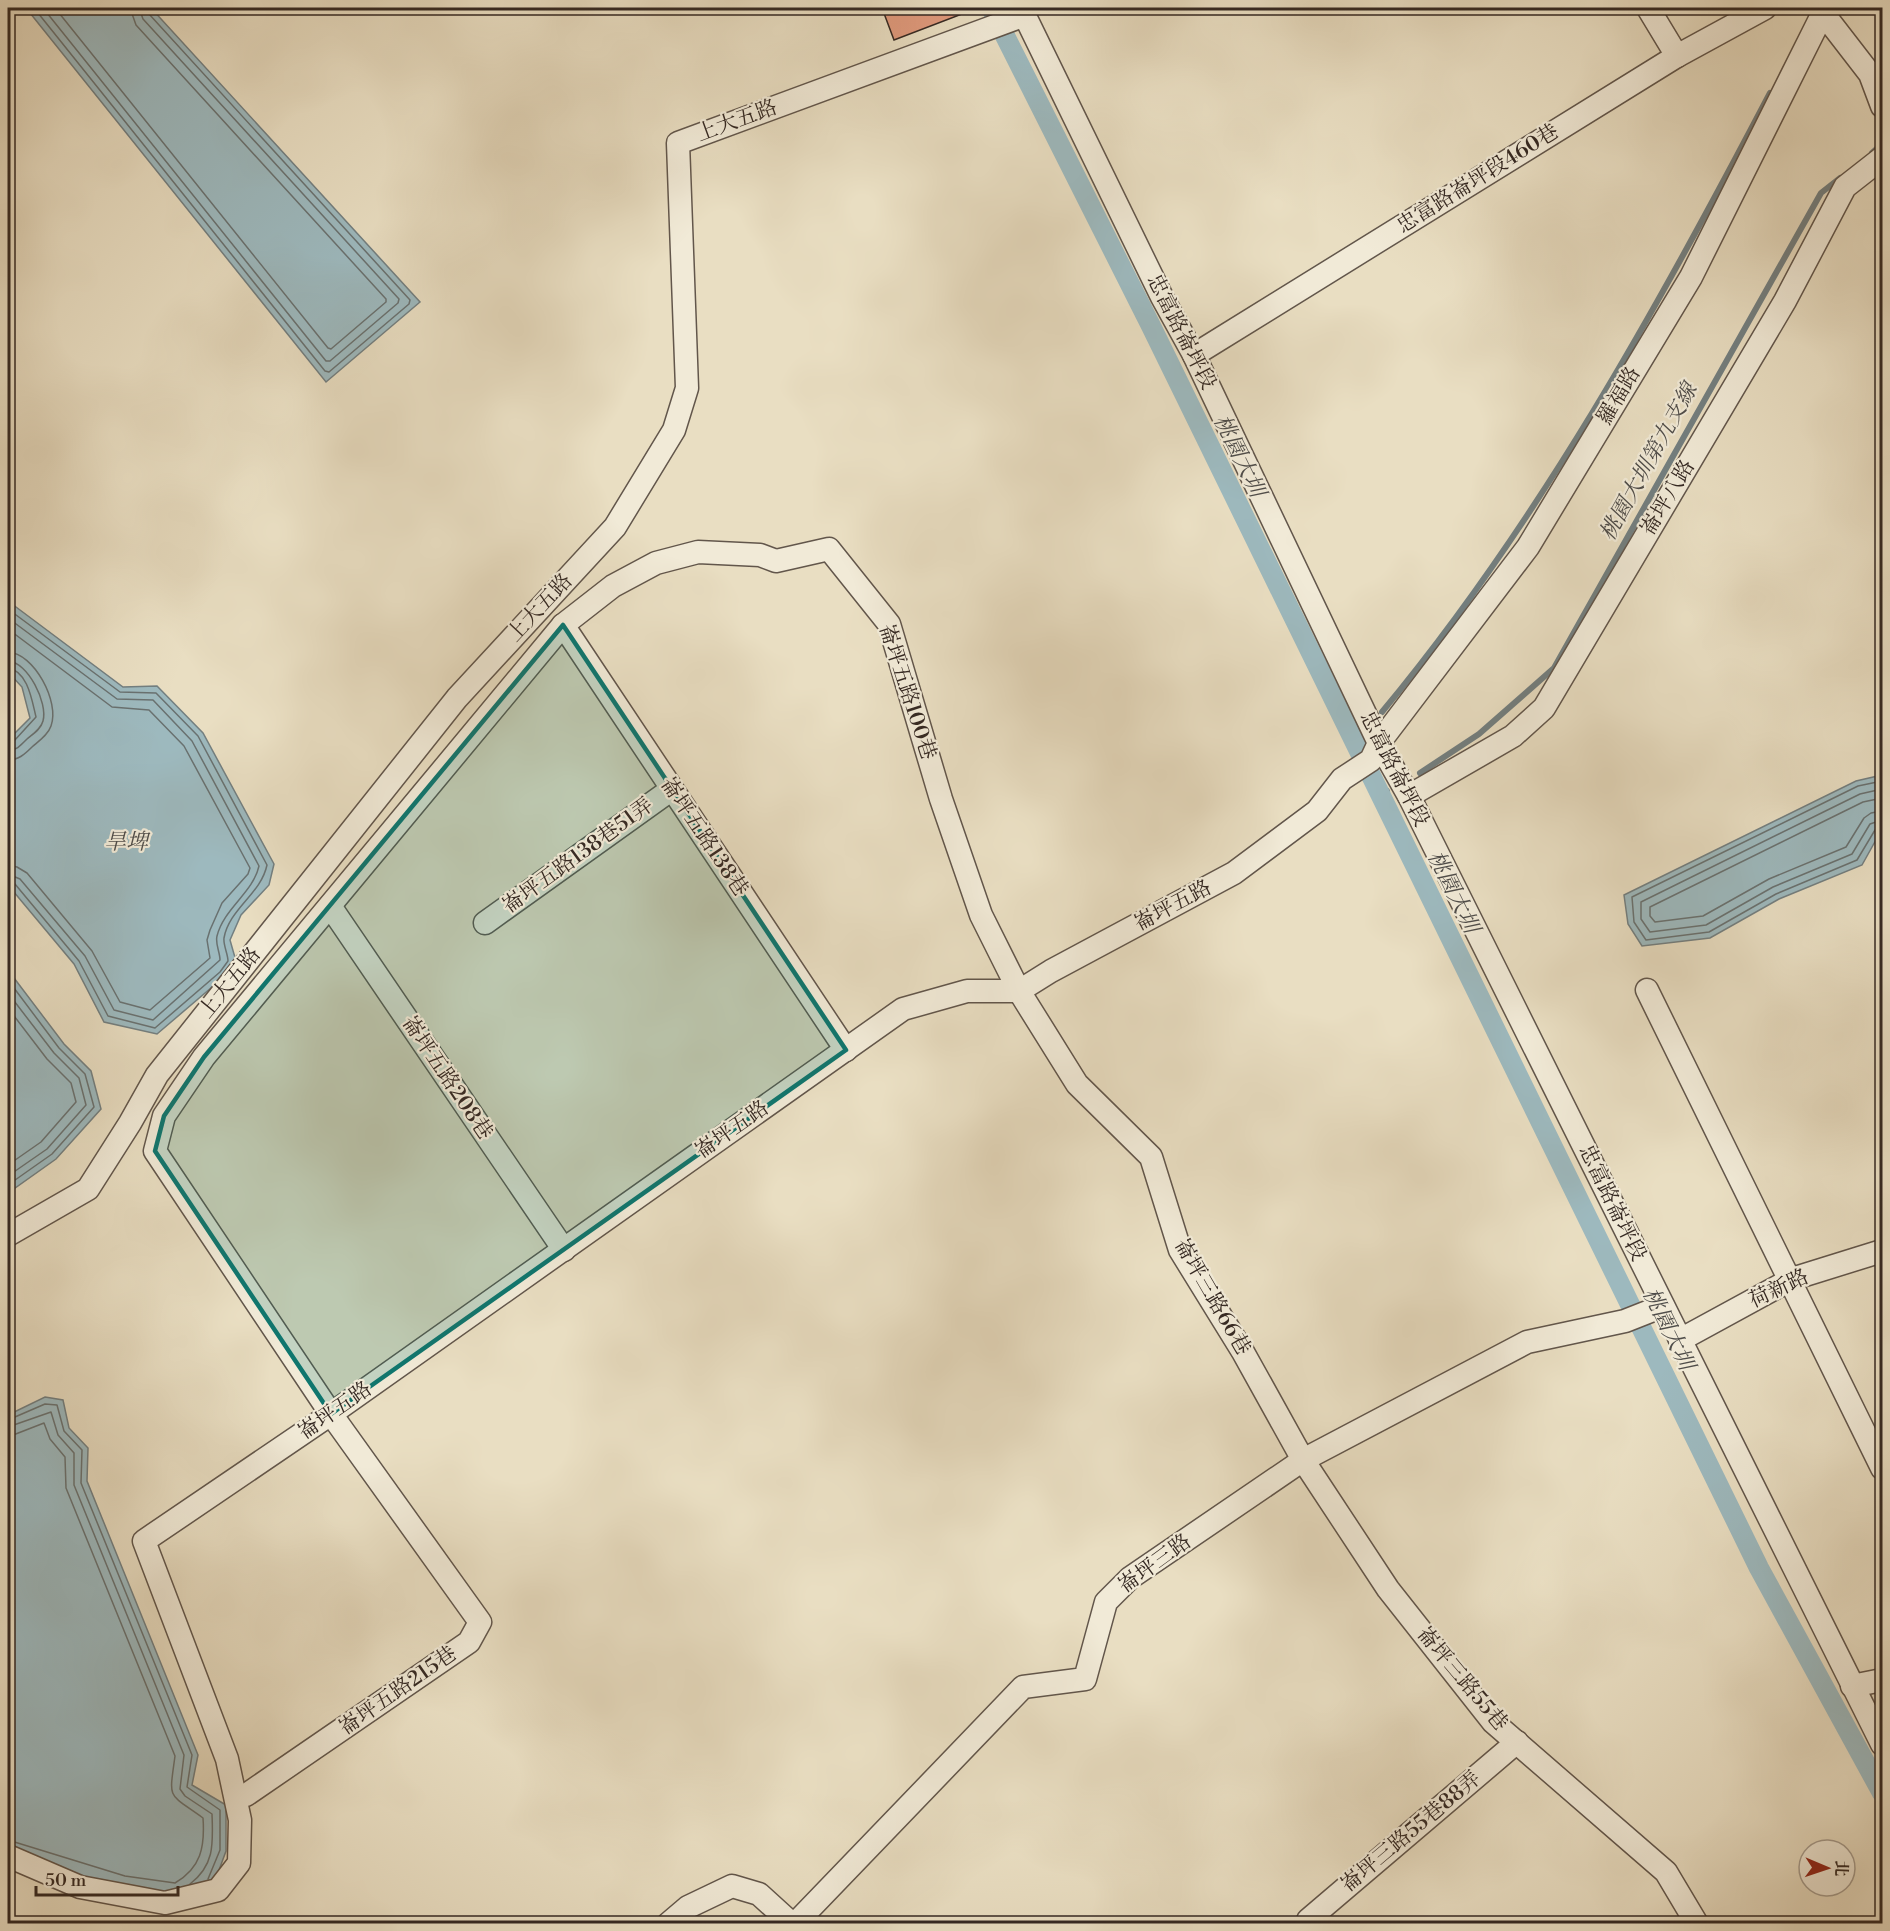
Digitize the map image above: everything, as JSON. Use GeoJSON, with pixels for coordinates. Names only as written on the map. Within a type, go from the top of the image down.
{"type":"FeatureCollection","features":[{"type":"Feature","properties":{"kind":"street"},"geometry":{"type":"LineString","coordinates":[[1648,8],[1677,56]]}},
{"type":"Feature","properties":{"kind":"street","name":"忠富路崙坪段460巷"},"geometry":{"type":"LineString","coordinates":[[1194,355],[1677,56],[1765,8]]}},
{"type":"Feature","properties":{"kind":"street"},"geometry":{"type":"LineString","coordinates":[[1825,9],[1870,74],[1882,106]]}},
{"type":"Feature","properties":{"kind":"street","name":"羅福路"},"geometry":{"type":"LineString","coordinates":[[1342,779],[1375,752],[1534,537],[1690,277],[1825,9]]}},
{"type":"Feature","properties":{"kind":"street","name":"忠富路崙坪段"},"geometry":{"type":"LineString","coordinates":[[1021,14],[1162,297],[1194,355],[1375,752],[1409,796],[1658,1308],[1680,1340],[1882,1744]]}},
{"type":"Feature","properties":{"kind":"street","name":"上大五路"},"geometry":{"type":"LineString","coordinates":[[8,1235],[88,1189],[157,1075],[457,698],[615,527],[674,430],[687,388],[678,143],[976,34],[1021,14]]}},
{"type":"Feature","properties":{"kind":"street","name":"崙坪八路"},"geometry":{"type":"LineString","coordinates":[[1409,796],[1513,736],[1544,708],[1785,301],[1845,187],[1882,158]]}},
{"type":"Feature","properties":{"kind":"street","name":"崙坪五路100巷"},"geometry":{"type":"LineString","coordinates":[[563,625],[613,586],[656,563],[698,552],[760,555],[776,561],[829,549],[889,624],[941,799],[978,904],[1019,991]]}},
{"type":"Feature","properties":{"kind":"street"},"geometry":{"type":"LineString","coordinates":[[331,1414],[155,1151],[164,1116],[204,1057],[563,625]]}},
{"type":"Feature","properties":{"kind":"street","name":"崙坪五路138巷"},"geometry":{"type":"LineString","coordinates":[[563,625],[846,1050]]}},
{"type":"Feature","properties":{"kind":"street","name":"崙坪五路"},"geometry":{"type":"LineString","coordinates":[[8,1856],[80,1887],[165,1903],[218,1890],[239,1863],[240,1820],[227,1759],[144,1541],[331,1414],[903,1009],[967,992],[1019,991],[1051,971],[1234,873],[1317,812],[1342,779]]}},
{"type":"Feature","properties":{"kind":"street","name":"崙坪五路138巷51弄"},"geometry":{"type":"LineString","coordinates":[[484,923],[672,789]]}},
{"type":"Feature","properties":{"kind":"street","name":"崙坪五路208巷"},"geometry":{"type":"LineString","coordinates":[[330,906],[564,1250]]}},
{"type":"Feature","properties":{"kind":"street"},"geometry":{"type":"LineString","coordinates":[[1647,990],[1792,1279],[1882,1468]]}},
{"type":"Feature","properties":{"kind":"street","name":"崙坪三路66巷"},"geometry":{"type":"LineString","coordinates":[[1019,991],[1077,1084],[1151,1157],[1180,1250],[1243,1352],[1303,1460]]}},
{"type":"Feature","properties":{"kind":"street"},"geometry":{"type":"LineString","coordinates":[[130,1123],[164,1116]]}},
{"type":"Feature","properties":{"kind":"street","name":"荷新路"},"geometry":{"type":"LineString","coordinates":[[1680,1340],[1792,1279],[1881,1254]]}},
{"type":"Feature","properties":{"kind":"street","name":"崙坪三路"},"geometry":{"type":"LineString","coordinates":[[793,1923],[1023,1687],[1085,1680],[1106,1602],[1131,1578],[1303,1460],[1527,1342],[1624,1321],[1658,1308]]}},
{"type":"Feature","properties":{"kind":"street","name":"崙坪五路215巷"},"geometry":{"type":"LineString","coordinates":[[246,1795],[469,1642],[480,1622],[331,1414]]}},
{"type":"Feature","properties":{"kind":"street","name":"崙坪三路55巷"},"geometry":{"type":"LineString","coordinates":[[1303,1460],[1388,1588],[1493,1722],[1666,1872],[1697,1923]]}},
{"type":"Feature","properties":{"kind":"street"},"geometry":{"type":"LineString","coordinates":[[1852,1686],[1882,1680]]}},
{"type":"Feature","properties":{"kind":"street","name":"崙坪三路55巷88弄"},"geometry":{"type":"LineString","coordinates":[[1307,1923],[1516,1742]]}},
{"type":"Feature","properties":{"kind":"street"},"geometry":{"type":"LineString","coordinates":[[668,1923],[688,1907],[732,1886],[759,1894],[793,1923]]}},
{"type":"Feature","properties":{"kind":"highlighted area"},"geometry":{"type":"Polygon","coordinates":[[[563,625],[846,1050],[331,1414],[155,1151],[164,1116],[204,1057],[563,625]]]}},
{"type":"Feature","properties":{"kind":"water"},"geometry":{"type":"Polygon","coordinates":[[[26,8],[151,8],[420,302],[326,382],[26,8]]]}},
{"type":"Feature","properties":{"kind":"water","name":"旱埤"},"geometry":{"type":"Polygon","coordinates":[[[8,601],[123,687],[157,686],[203,733],[274,864],[269,885],[241,915],[230,940],[236,961],[225,976],[157,1034],[104,1022],[74,964],[8,885],[8,740],[30,718],[22,687],[8,672],[8,601]]]}},
{"type":"Feature","properties":{"kind":"water"},"geometry":{"type":"Polygon","coordinates":[[[1882,775],[1882,829],[1862,865],[1779,899],[1710,938],[1642,946],[1628,924],[1624,895],[1856,781],[1882,775]]]}},
{"type":"Feature","properties":{"kind":"water"},"geometry":{"type":"Polygon","coordinates":[[[8,970],[64,1044],[91,1071],[101,1109],[56,1159],[8,1193],[8,970]]]}},
{"type":"Feature","properties":{"kind":"water"},"geometry":{"type":"Polygon","coordinates":[[[45,1397],[63,1400],[69,1428],[88,1448],[87,1481],[198,1755],[192,1785],[226,1805],[226,1851],[215,1881],[182,1907],[8,1862],[8,1415],[45,1397]]]}},
{"type":"Feature","properties":{"kind":"building"},"geometry":{"type":"Polygon","coordinates":[[[882,8],[975,8],[975,9],[894,40],[882,8]]]}},
{"type":"Feature","properties":{"kind":"waterway","name":"桃園大圳"},"geometry":{"type":"LineString","coordinates":[[991,8],[1151,326],[1759,1568],[1882,1793]]}},
{"type":"Feature","properties":{"kind":"waterway"},"geometry":{"type":"LineString","coordinates":[[1382,712],[1439,640],[1493,566],[1544,490],[1639,334],[1770,93]]}},
{"type":"Feature","properties":{"kind":"waterway","name":"桃園大圳第九支線"},"geometry":{"type":"LineString","coordinates":[[1872,153],[1882,144]]}},
{"type":"Feature","properties":{"kind":"waterway","name":"桃園大圳第九支線"},"geometry":{"type":"LineString","coordinates":[[1420,773],[1479,734],[1554,668],[1821,193],[1840,178]]}},
{"type":"Feature","properties":{"kind":"waterway","name":"桃園大圳"},"geometry":{"type":"LineString","coordinates":[[1355,747],[1361,738]]}},
{"type":"Feature","properties":{"kind":"waterway","name":"桃園大圳第九支線"},"geometry":{"type":"LineString","coordinates":[[1379,795],[1387,791]]}}]}
